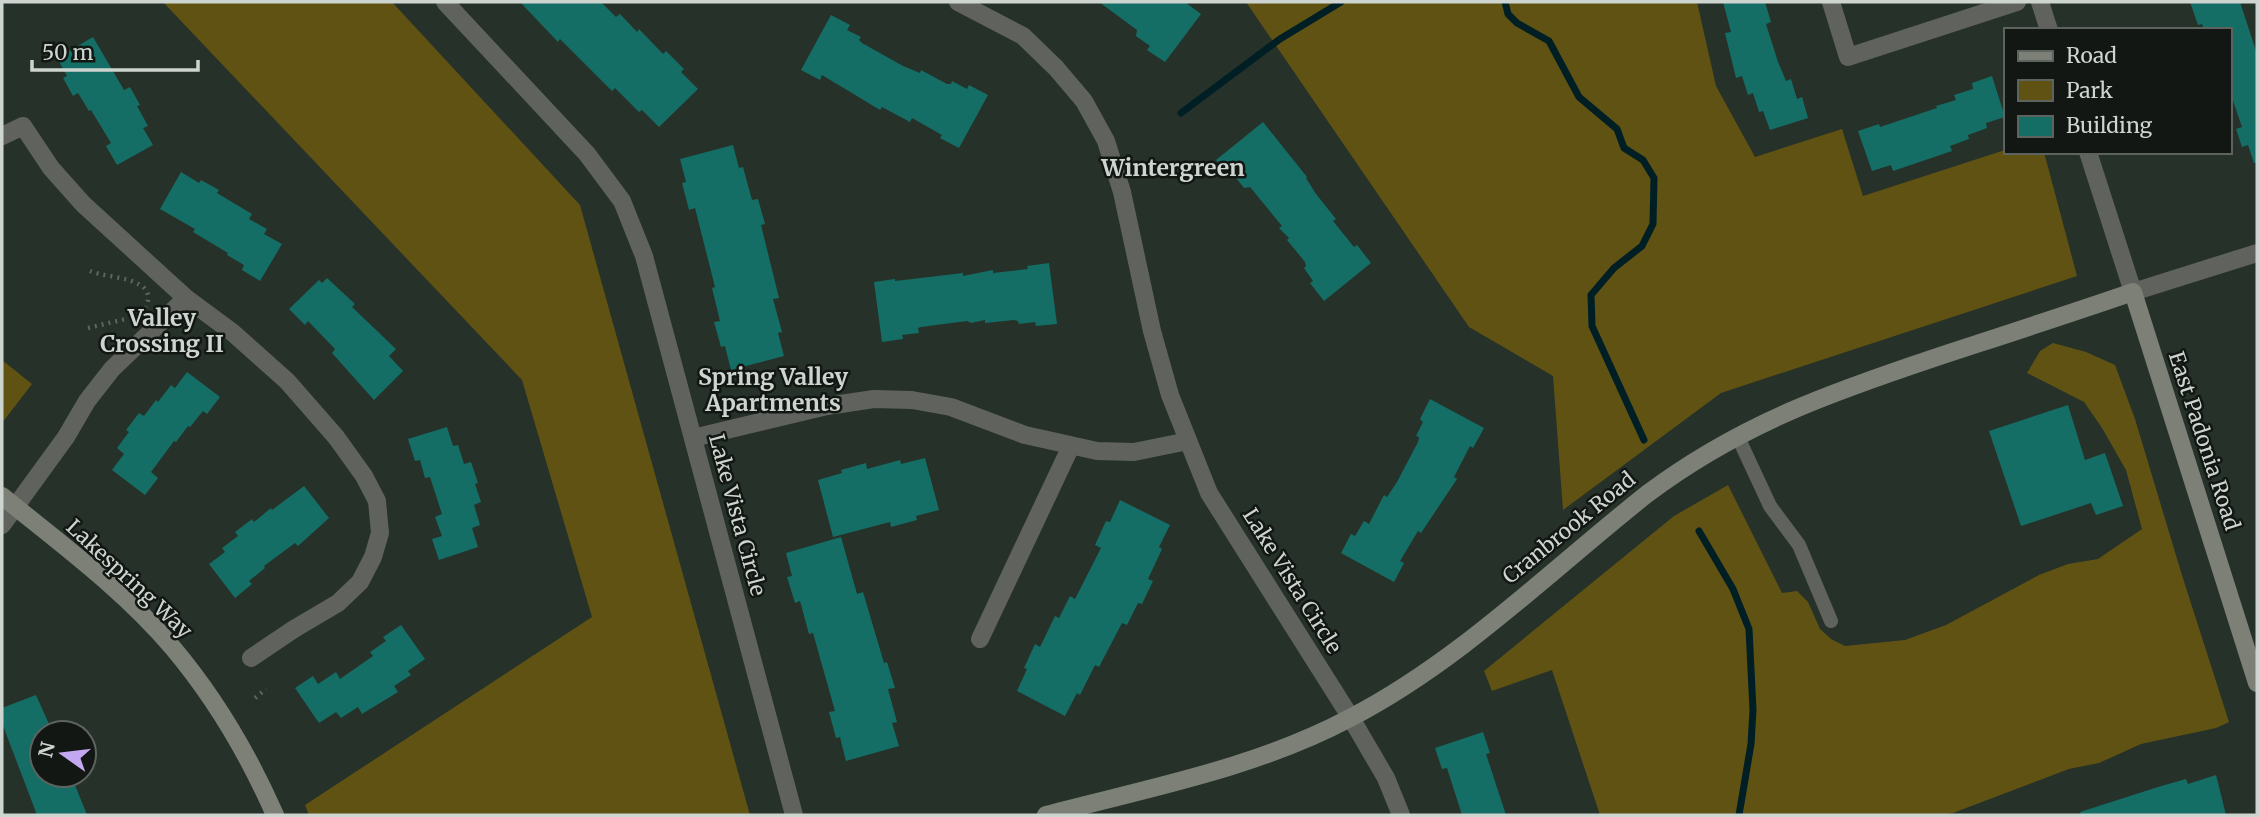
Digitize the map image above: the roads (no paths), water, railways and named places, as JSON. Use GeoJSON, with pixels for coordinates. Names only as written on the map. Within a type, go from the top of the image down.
{"type":"FeatureCollection","features":[{"type":"Feature","properties":{"kind":"street","name":"Lake Vista Circle"},"geometry":{"type":"LineString","coordinates":[[445,2],[587,154],[622,201],[644,257],[794,815]]}},
{"type":"Feature","properties":{"kind":"street","name":"Lake Vista Circle"},"geometry":{"type":"LineString","coordinates":[[958,2],[1023,36],[1056,68],[1084,101],[1105,141],[1122,192],[1152,331],[1170,395],[1209,493],[1351,718],[1386,778],[1401,815]]}},
{"type":"Feature","properties":{"kind":"street"},"geometry":{"type":"LineString","coordinates":[[1831,2],[1848,57],[2017,2]]}},
{"type":"Feature","properties":{"kind":"street"},"geometry":{"type":"LineString","coordinates":[[2040,2],[2048,28]]}},
{"type":"Feature","properties":{"kind":"street"},"geometry":{"type":"LineString","coordinates":[[2,136],[23,126],[51,168],[83,204],[186,298],[232,332],[287,381],[336,437],[364,476],[377,501],[380,533],[373,557],[360,582],[338,603],[251,658]]}},
{"type":"Feature","properties":{"kind":"street"},"geometry":{"type":"LineString","coordinates":[[2089,154],[2133,292],[2257,253]]}},
{"type":"Feature","properties":{"kind":"street","name":"Cranbrook Road"},"geometry":{"type":"LineString","coordinates":[[1047,815],[1248,760],[1320,733],[1351,718],[1435,666],[1647,494],[1680,469],[1737,435],[1846,388],[2133,292]]}},
{"type":"Feature","properties":{"kind":"street","name":"East Padonia Road"},"geometry":{"type":"LineString","coordinates":[[2133,292],[2257,683]]}},
{"type":"Feature","properties":{"kind":"street"},"geometry":{"type":"LineString","coordinates":[[2,526],[9,502],[66,437],[87,401],[112,369],[186,298]]}},
{"type":"Feature","properties":{"kind":"street"},"geometry":{"type":"LineString","coordinates":[[693,438],[827,406],[874,399],[912,400],[951,407],[1025,435],[1097,450],[1134,452],[1188,441]]}},
{"type":"Feature","properties":{"kind":"street"},"geometry":{"type":"LineString","coordinates":[[980,639],[1071,446]]}},
{"type":"Feature","properties":{"kind":"street","name":"Lakespring Way"},"geometry":{"type":"LineString","coordinates":[[9,502],[85,563],[171,647],[205,689],[257,774],[275,815]]}},
{"type":"Feature","properties":{"kind":"lane"},"geometry":{"type":"LineString","coordinates":[[1737,435],[1770,506],[1799,545],[1831,621]]}},
{"type":"Feature","properties":{"kind":"waterway"},"geometry":{"type":"LineString","coordinates":[[1181,113],[1280,39],[1341,2]]}},
{"type":"Feature","properties":{"kind":"waterway"},"geometry":{"type":"LineString","coordinates":[[1505,2],[1508,14],[1517,23],[1549,41],[1579,97],[1617,129],[1624,148],[1643,160],[1654,178],[1653,224],[1642,246],[1614,268],[1591,295],[1592,326],[1644,440]]}},
{"type":"Feature","properties":{"kind":"waterway"},"geometry":{"type":"LineString","coordinates":[[1699,531],[1733,589],[1749,629],[1753,710],[1751,744],[1739,815]]}},
{"type":"Feature","properties":{"kind":"district","name":"Wintergreen"},"geometry":{"type":"Point","coordinates":[1173,168]}},
{"type":"Feature","properties":{"kind":"district","name":"Valley Crossing II"},"geometry":{"type":"Point","coordinates":[162,331]}},
{"type":"Feature","properties":{"kind":"district","name":"Spring Valley Apartments"},"geometry":{"type":"Point","coordinates":[773,390]}}]}
